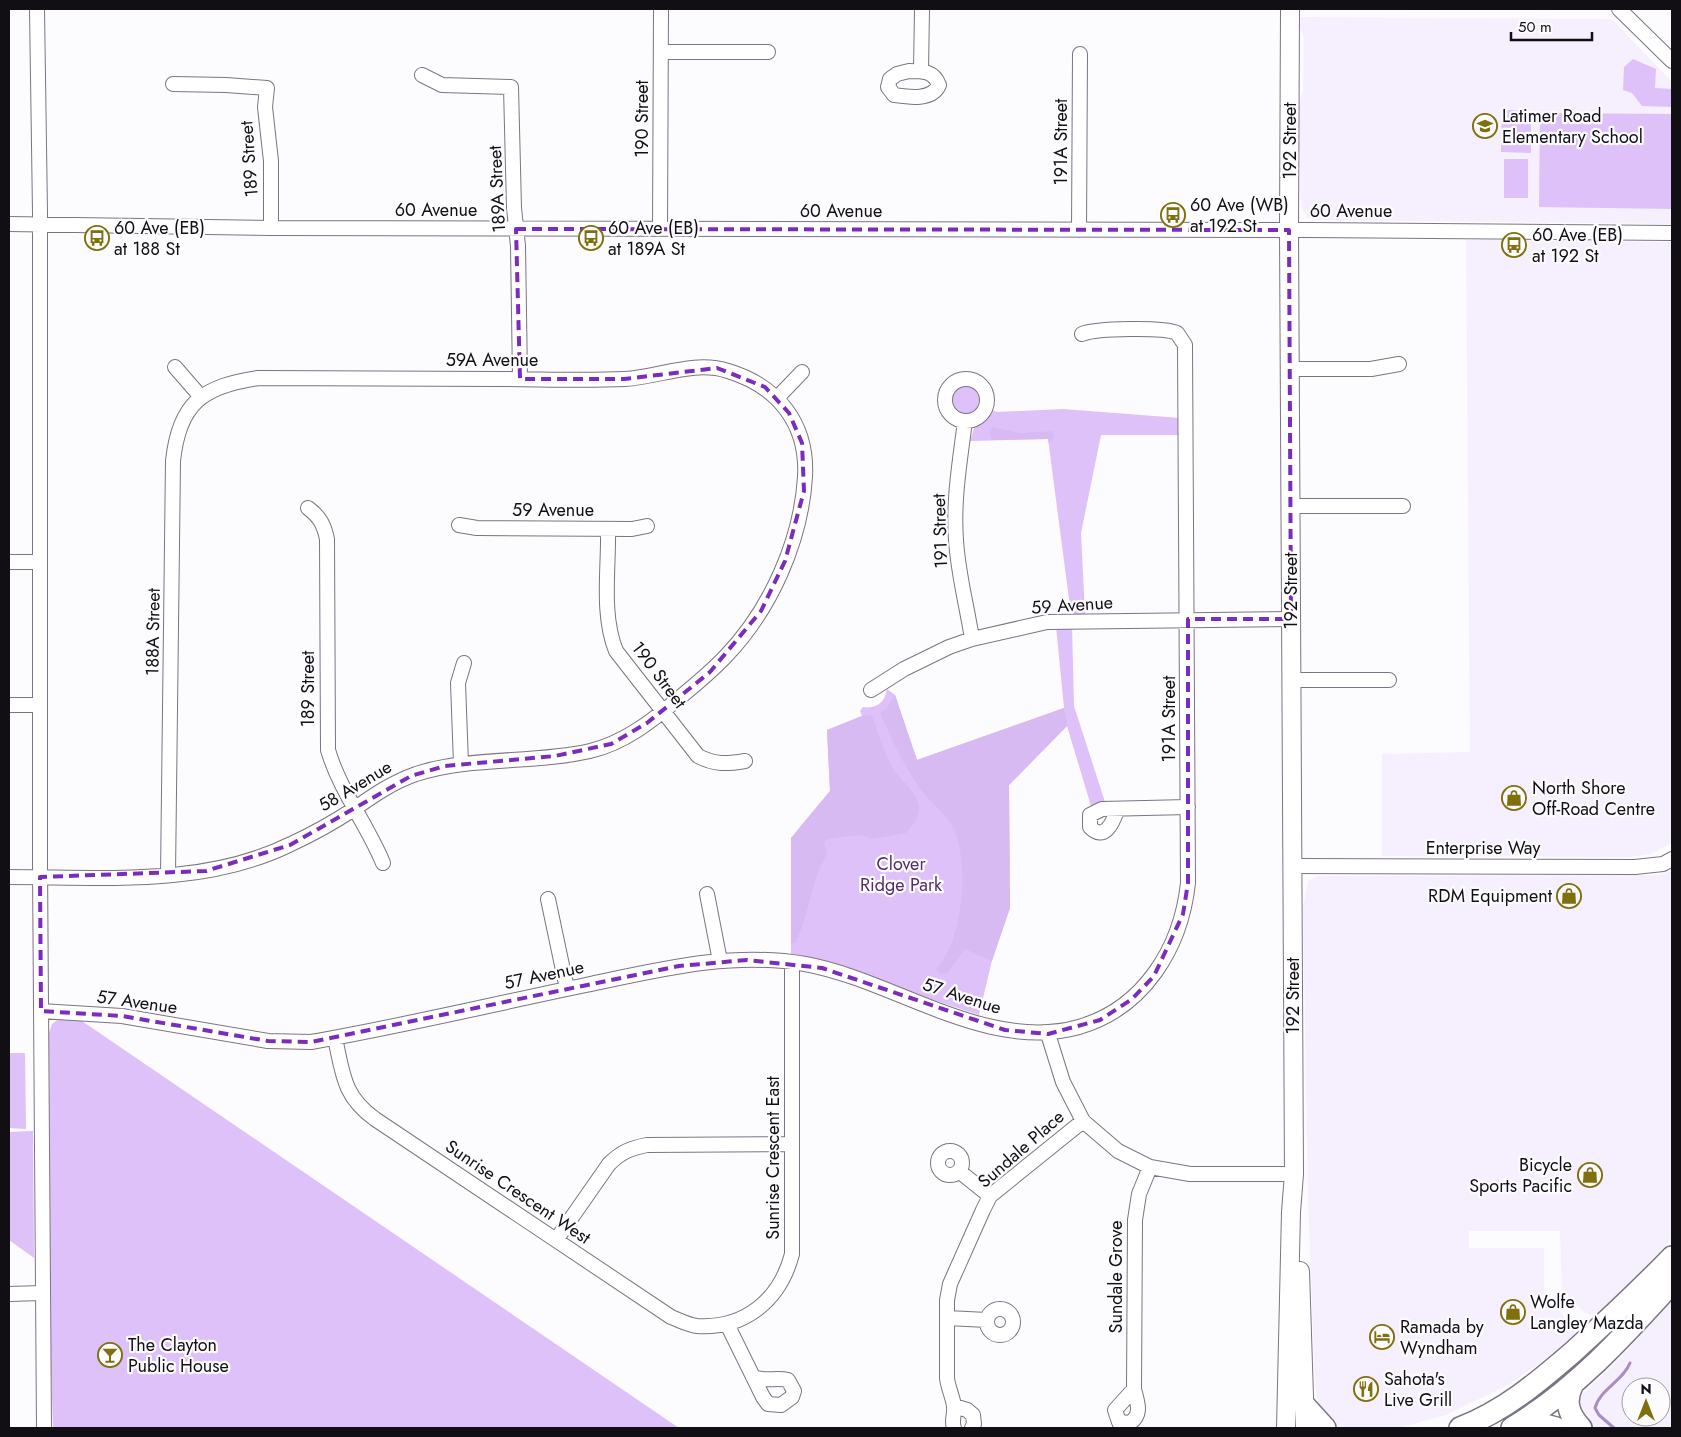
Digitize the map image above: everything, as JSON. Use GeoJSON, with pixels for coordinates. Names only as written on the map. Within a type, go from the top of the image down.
{"type":"FeatureCollection","features":[{"type":"Feature","properties":{"kind":"highway"},"geometry":{"type":"LineString","coordinates":[[1460,1428],[1516,1400],[1546,1376],[1628,1302],[1672,1257]]}},
{"type":"Feature","properties":{"kind":"highway"},"geometry":{"type":"LineString","coordinates":[[1519,1424],[1572,1386],[1609,1352],[1672,1283]]}},
{"type":"Feature","properties":{"kind":"highway"},"geometry":{"type":"LineString","coordinates":[[1572,1386],[1566,1400],[1568,1407],[1581,1428]]}},
{"type":"Feature","properties":{"kind":"highway"},"geometry":{"type":"LineString","coordinates":[[1305,1406],[1325,1428]]}},
{"type":"Feature","properties":{"kind":"highway"},"geometry":{"type":"LineString","coordinates":[[1519,1424],[1556,1428]]}},
{"type":"Feature","properties":{"kind":"main road","name":"192 Street"},"geometry":{"type":"LineString","coordinates":[[1286,1428],[1291,1212],[1294,1174],[1289,230],[1290,9]]}},
{"type":"Feature","properties":{"kind":"main road","name":"192 Street"},"geometry":{"type":"LineString","coordinates":[[1294,1174],[1299,1211],[1305,1428]]}},
{"type":"Feature","properties":{"kind":"street"},"geometry":{"type":"LineString","coordinates":[[37,9],[40,225],[40,877],[44,1428]]}},
{"type":"Feature","properties":{"kind":"street","name":"190 Street"},"geometry":{"type":"LineString","coordinates":[[660,229],[661,9]]}},
{"type":"Feature","properties":{"kind":"street"},"geometry":{"type":"LineString","coordinates":[[921,71],[922,9]]}},
{"type":"Feature","properties":{"kind":"street"},"geometry":{"type":"LineString","coordinates":[[1619,9],[1672,62]]}},
{"type":"Feature","properties":{"kind":"street"},"geometry":{"type":"LineString","coordinates":[[661,52],[768,52]]}},
{"type":"Feature","properties":{"kind":"street","name":"191A Street"},"geometry":{"type":"LineString","coordinates":[[1079,230],[1080,54]]}},
{"type":"Feature","properties":{"kind":"street","name":"189A Street"},"geometry":{"type":"LineString","coordinates":[[422,75],[442,85],[511,87],[520,379]]}},
{"type":"Feature","properties":{"kind":"street","name":"189 Street"},"geometry":{"type":"LineString","coordinates":[[173,84],[267,88],[264,107],[271,160],[271,228]]}},
{"type":"Feature","properties":{"kind":"street","name":"60 Avenue"},"geometry":{"type":"LineString","coordinates":[[9,224],[271,228],[1289,230],[1672,233]]}},
{"type":"Feature","properties":{"kind":"street","name":"191A Street"},"geometry":{"type":"LineString","coordinates":[[1048,1034],[1080,1027],[1100,1020],[1116,1010],[1143,988],[1161,965],[1176,936],[1187,896],[1188,619],[1185,345],[1177,333],[1166,329],[1096,330],[1082,334]]}},
{"type":"Feature","properties":{"kind":"street"},"geometry":{"type":"LineString","coordinates":[[1290,369],[1371,369],[1399,364]]}},
{"type":"Feature","properties":{"kind":"street"},"geometry":{"type":"LineString","coordinates":[[175,367],[201,397]]}},
{"type":"Feature","properties":{"kind":"street","name":"59A Avenue"},"geometry":{"type":"LineString","coordinates":[[201,397],[220,386],[258,378],[624,379],[689,369],[717,368],[757,382],[778,398],[797,427],[806,467],[801,508],[786,561],[769,597],[751,625],[726,657]]}},
{"type":"Feature","properties":{"kind":"street"},"geometry":{"type":"LineString","coordinates":[[778,398],[802,372]]}},
{"type":"Feature","properties":{"kind":"street","name":"188A Street"},"geometry":{"type":"LineString","coordinates":[[168,875],[172,461],[175,440],[184,419],[201,397]]}},
{"type":"Feature","properties":{"kind":"street","name":"191 Street"},"geometry":{"type":"LineString","coordinates":[[965,421],[957,487],[956,540],[961,582],[972,639]]}},
{"type":"Feature","properties":{"kind":"street"},"geometry":{"type":"LineString","coordinates":[[1290,506],[1402,506]]}},
{"type":"Feature","properties":{"kind":"street","name":"189 Street"},"geometry":{"type":"LineString","coordinates":[[308,508],[318,516],[324,526],[327,539],[328,750],[336,774],[354,808],[372,836],[383,863]]}},
{"type":"Feature","properties":{"kind":"street","name":"59 Avenue"},"geometry":{"type":"LineString","coordinates":[[459,525],[477,528],[608,529],[647,526]]}},
{"type":"Feature","properties":{"kind":"street","name":"190 Street"},"geometry":{"type":"LineString","coordinates":[[608,529],[608,618],[612,640],[624,663],[698,756],[709,762],[724,764],[745,761]]}},
{"type":"Feature","properties":{"kind":"street"},"geometry":{"type":"LineString","coordinates":[[9,562],[39,562]]}},
{"type":"Feature","properties":{"kind":"street","name":"59 Avenue"},"geometry":{"type":"LineString","coordinates":[[870,690],[929,656],[972,639],[1047,622],[1291,619]]}},
{"type":"Feature","properties":{"kind":"street","name":"58 Avenue"},"geometry":{"type":"LineString","coordinates":[[9,876],[168,875],[206,871],[262,857],[290,845],[383,789],[411,776],[461,764],[555,756],[594,750],[630,734],[662,712],[726,657]]}},
{"type":"Feature","properties":{"kind":"street"},"geometry":{"type":"LineString","coordinates":[[461,764],[458,683],[464,663]]}},
{"type":"Feature","properties":{"kind":"street"},"geometry":{"type":"LineString","coordinates":[[1291,680],[1389,680]]}},
{"type":"Feature","properties":{"kind":"street"},"geometry":{"type":"LineString","coordinates":[[9,705],[40,705]]}},
{"type":"Feature","properties":{"kind":"street"},"geometry":{"type":"LineString","coordinates":[[1117,810],[1128,807],[1188,807]]}},
{"type":"Feature","properties":{"kind":"street","name":"Enterprise Way"},"geometry":{"type":"LineString","coordinates":[[1292,866],[1635,867],[1664,864],[1672,859]]}},
{"type":"Feature","properties":{"kind":"street"},"geometry":{"type":"LineString","coordinates":[[707,894],[720,961]]}},
{"type":"Feature","properties":{"kind":"street"},"geometry":{"type":"LineString","coordinates":[[548,899],[567,989]]}},
{"type":"Feature","properties":{"kind":"street","name":"57 Avenue"},"geometry":{"type":"LineString","coordinates":[[41,1011],[122,1016],[268,1041],[304,1042],[335,1038],[679,966],[720,961],[792,962],[822,968],[1005,1030],[1048,1034]]}},
{"type":"Feature","properties":{"kind":"street","name":"Sunrise Crescent East"},"geometry":{"type":"LineString","coordinates":[[727,1324],[751,1313],[771,1297],[788,1269],[793,1239],[792,962]]}},
{"type":"Feature","properties":{"kind":"street"},"geometry":{"type":"LineString","coordinates":[[1048,1034],[1063,1082],[1083,1120],[1118,1151],[1150,1167],[1190,1174],[1294,1174]]}},
{"type":"Feature","properties":{"kind":"street","name":"Sunrise Crescent West"},"geometry":{"type":"LineString","coordinates":[[335,1038],[345,1084],[356,1103],[364,1112],[671,1317],[695,1326],[727,1324]]}},
{"type":"Feature","properties":{"kind":"street","name":"Sundale Place"},"geometry":{"type":"LineString","coordinates":[[954,1428],[952,1416],[954,1406],[948,1390],[947,1318],[950,1284],[990,1196],[1083,1120]]}},
{"type":"Feature","properties":{"kind":"street"},"geometry":{"type":"LineString","coordinates":[[556,1240],[609,1164],[619,1154],[632,1148],[647,1145],[792,1144]]}},
{"type":"Feature","properties":{"kind":"street","name":"Sundale Grove"},"geometry":{"type":"LineString","coordinates":[[1134,1389],[1135,1220],[1140,1194],[1150,1167]]}},
{"type":"Feature","properties":{"kind":"street"},"geometry":{"type":"LineString","coordinates":[[959,1171],[990,1196]]}},
{"type":"Feature","properties":{"kind":"street"},"geometry":{"type":"LineString","coordinates":[[9,1294],[42,1293]]}},
{"type":"Feature","properties":{"kind":"street"},"geometry":{"type":"LineString","coordinates":[[947,1318],[987,1320]]}},
{"type":"Feature","properties":{"kind":"street"},"geometry":{"type":"LineString","coordinates":[[727,1324],[753,1377]]}},
{"type":"Feature","properties":{"kind":"street"},"geometry":{"type":"LineString","coordinates":[[954,1406],[967,1410],[973,1415],[974,1424],[972,1428]]}},
{"type":"Feature","properties":{"kind":"highlighted area"},"geometry":{"type":"Polygon","coordinates":[[[516,229],[1289,230],[1291,619],[1188,619],[1188,883],[1183,914],[1154,976],[1132,999],[1100,1020],[1048,1034],[1005,1030],[822,968],[747,960],[679,966],[311,1042],[268,1041],[122,1016],[41,1011],[40,877],[206,871],[290,845],[411,776],[445,766],[555,756],[611,744],[647,723],[710,672],[761,611],[785,561],[804,491],[802,443],[789,413],[765,387],[717,368],[624,379],[520,379],[516,229]]]}},
{"type":"Feature","properties":{"kind":"shaded area","name":"Latimer Road Elementary School"},"geometry":{"type":"Polygon","coordinates":[[[1300,17],[1612,19],[1672,82],[1672,224],[1316,220],[1307,217],[1301,206],[1297,107],[1303,92],[1304,37],[1300,29],[1300,17]]]}},
{"type":"Feature","properties":{"kind":"shaded area"},"geometry":{"type":"Polygon","coordinates":[[[1466,240],[1672,242],[1672,843],[1651,854],[1628,857],[1382,856],[1382,754],[1470,752],[1466,240]]]}},
{"type":"Feature","properties":{"kind":"shaded area"},"geometry":{"type":"Polygon","coordinates":[[[993,427],[1019,433],[1053,431],[1054,437],[1049,443],[1048,439],[992,440],[990,432],[993,427]]]}},
{"type":"Feature","properties":{"kind":"shaded area"},"geometry":{"type":"Polygon","coordinates":[[[895,695],[917,760],[1064,708],[1067,726],[1009,785],[1010,908],[992,961],[965,949],[947,973],[941,974],[936,969],[945,957],[958,923],[961,903],[962,864],[959,846],[952,825],[921,790],[909,772],[880,713],[886,709],[895,695]]]}},
{"type":"Feature","properties":{"kind":"shaded area"},"geometry":{"type":"Polygon","coordinates":[[[872,715],[883,748],[892,767],[918,801],[919,810],[917,818],[906,833],[872,839],[860,835],[825,840],[826,857],[819,869],[799,935],[795,943],[791,943],[791,838],[830,791],[827,730],[862,716],[872,715]]]}},
{"type":"Feature","properties":{"kind":"shaded area"},"geometry":{"type":"Polygon","coordinates":[[[1672,871],[1672,1238],[1603,1312],[1594,1316],[1584,1312],[1562,1290],[1560,1231],[1469,1231],[1469,1248],[1544,1248],[1544,1287],[1546,1298],[1572,1324],[1575,1332],[1573,1339],[1510,1384],[1446,1415],[1398,1428],[1334,1428],[1319,1405],[1315,1387],[1308,1197],[1303,907],[1308,881],[1318,876],[1657,875],[1672,871]]]}},
{"type":"Feature","properties":{"kind":"shaded area"},"geometry":{"type":"Polygon","coordinates":[[[1672,1300],[1672,1428],[1589,1428],[1577,1403],[1581,1396],[1619,1359],[1672,1300]]]}},
{"type":"Feature","properties":{"kind":"green space"},"geometry":{"type":"Polygon","coordinates":[[[1633,59],[1656,69],[1655,88],[1672,89],[1672,107],[1642,106],[1632,93],[1623,90],[1624,67],[1633,59]]]}},
{"type":"Feature","properties":{"kind":"green space"},"geometry":{"type":"Polygon","coordinates":[[[1502,110],[1531,111],[1531,153],[1501,152],[1502,110]]]}},
{"type":"Feature","properties":{"kind":"green space"},"geometry":{"type":"Polygon","coordinates":[[[1540,113],[1672,114],[1672,209],[1539,207],[1540,113]]]}},
{"type":"Feature","properties":{"kind":"green space"},"geometry":{"type":"Polygon","coordinates":[[[1504,159],[1528,159],[1528,198],[1504,198],[1504,159]]]}},
{"type":"Feature","properties":{"kind":"green space"},"geometry":{"type":"Polygon","coordinates":[[[965,386],[975,390],[979,400],[975,410],[965,414],[955,410],[951,400],[955,390],[965,386]]]}},
{"type":"Feature","properties":{"kind":"green space"},"geometry":{"type":"Polygon","coordinates":[[[989,409],[997,412],[1063,409],[1180,418],[1180,435],[1101,435],[1081,533],[1085,614],[1071,614],[1048,439],[970,441],[975,425],[989,409]]]}},
{"type":"Feature","properties":{"kind":"green space","name":"Clover Ridge Park"},"geometry":{"type":"Polygon","coordinates":[[[1072,625],[1074,706],[1105,802],[1091,806],[1067,726],[1009,785],[1010,908],[993,956],[979,1015],[880,982],[841,966],[791,956],[791,838],[830,791],[827,730],[862,716],[860,711],[863,707],[872,707],[879,704],[884,698],[887,689],[895,695],[917,760],[1064,708],[1056,626],[1072,625]]]}},
{"type":"Feature","properties":{"kind":"green space"},"geometry":{"type":"Polygon","coordinates":[[[60,1018],[79,1019],[679,1428],[53,1428],[50,1341],[49,1033],[52,1024],[60,1018]]]}},
{"type":"Feature","properties":{"kind":"green space"},"geometry":{"type":"Polygon","coordinates":[[[9,1053],[25,1053],[26,1129],[9,1128],[9,1053]]]}},
{"type":"Feature","properties":{"kind":"green space"},"geometry":{"type":"Polygon","coordinates":[[[33,1131],[34,1258],[9,1240],[9,1132],[33,1131]]]}},
{"type":"Feature","properties":{"kind":"waterway"},"geometry":{"type":"LineString","coordinates":[[1614,1428],[1599,1415],[1595,1408],[1602,1395],[1622,1375],[1630,1363]]}},
{"type":"Feature","properties":{"kind":"place","name":"Latimer Road Elementary School"},"geometry":{"type":"Point","coordinates":[1485,126]}},
{"type":"Feature","properties":{"kind":"place","name":"60 Ave (WB) at 192 St"},"geometry":{"type":"Point","coordinates":[1173,215]}},
{"type":"Feature","properties":{"kind":"place","name":"60 Ave (EB) at 188 St"},"geometry":{"type":"Point","coordinates":[97,238]}},
{"type":"Feature","properties":{"kind":"place","name":"60 Ave (EB) at 189A St"},"geometry":{"type":"Point","coordinates":[591,238]}},
{"type":"Feature","properties":{"kind":"place","name":"60 Ave (EB) at 192 St"},"geometry":{"type":"Point","coordinates":[1514,245]}},
{"type":"Feature","properties":{"kind":"place","name":"North Shore Off-Road Centre"},"geometry":{"type":"Point","coordinates":[1514,798]}},
{"type":"Feature","properties":{"kind":"place","name":"RDM Equipment"},"geometry":{"type":"Point","coordinates":[1569,896]}},
{"type":"Feature","properties":{"kind":"place","name":"Bicycle Sports Pacific"},"geometry":{"type":"Point","coordinates":[1590,1175]}},
{"type":"Feature","properties":{"kind":"place","name":"Wolfe Langley Mazda"},"geometry":{"type":"Point","coordinates":[1513,1312]}},
{"type":"Feature","properties":{"kind":"place","name":"Ramada by Wyndham"},"geometry":{"type":"Point","coordinates":[1382,1337]}},
{"type":"Feature","properties":{"kind":"place","name":"The Clayton Public House"},"geometry":{"type":"Point","coordinates":[110,1355]}},
{"type":"Feature","properties":{"kind":"place","name":"Sahota's Live Grill"},"geometry":{"type":"Point","coordinates":[1366,1389]}}]}
